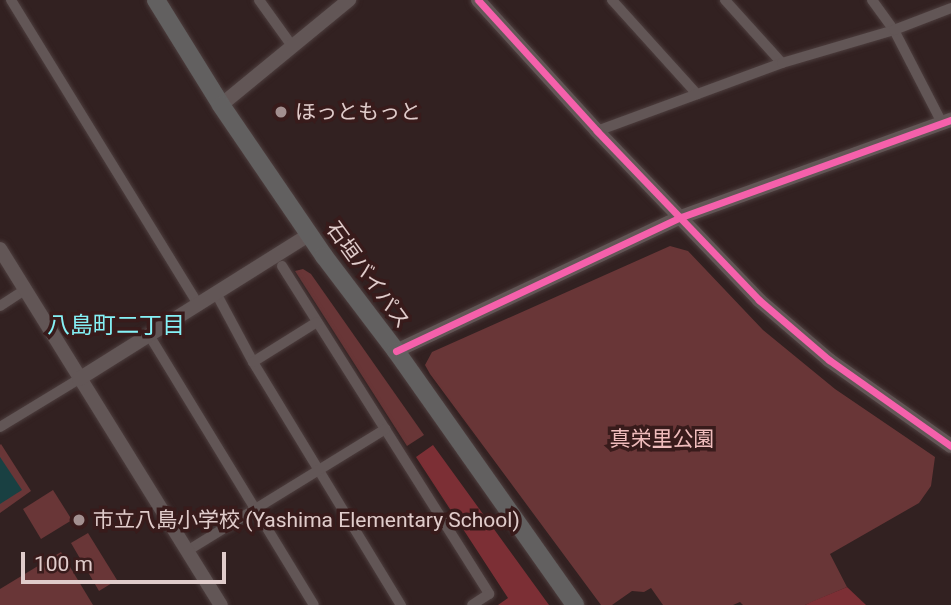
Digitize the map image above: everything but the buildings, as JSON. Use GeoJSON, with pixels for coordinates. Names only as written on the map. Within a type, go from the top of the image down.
{"type":"FeatureCollection","features":[{"type":"Feature","properties":{"kind":"highway","name":"石垣バイパス"},"geometry":{"type":"LineString","coordinates":[[156,0],[221,105],[310,234],[575,605]]}},
{"type":"Feature","properties":{"kind":"street"},"geometry":{"type":"LineString","coordinates":[[11,0],[198,304]]}},
{"type":"Feature","properties":{"kind":"street"},"geometry":{"type":"LineString","coordinates":[[259,0],[292,46]]}},
{"type":"Feature","properties":{"kind":"street"},"geometry":{"type":"LineString","coordinates":[[221,105],[349,0]]}},
{"type":"Feature","properties":{"kind":"street"},"geometry":{"type":"LineString","coordinates":[[478,0],[597,131],[790,328],[829,360],[951,446]]}},
{"type":"Feature","properties":{"kind":"street"},"geometry":{"type":"LineString","coordinates":[[612,0],[697,94]]}},
{"type":"Feature","properties":{"kind":"street"},"geometry":{"type":"LineString","coordinates":[[724,0],[782,63]]}},
{"type":"Feature","properties":{"kind":"street"},"geometry":{"type":"LineString","coordinates":[[396,351],[681,217],[947,122],[894,30],[872,0]]}},
{"type":"Feature","properties":{"kind":"street"},"geometry":{"type":"LineString","coordinates":[[597,131],[782,63],[894,30],[951,8]]}},
{"type":"Feature","properties":{"kind":"street"},"geometry":{"type":"LineString","coordinates":[[0,427],[310,234]]}},
{"type":"Feature","properties":{"kind":"street"},"geometry":{"type":"LineString","coordinates":[[0,249],[221,605]]}},
{"type":"Feature","properties":{"kind":"street"},"geometry":{"type":"LineString","coordinates":[[282,266],[489,594],[472,605]]}},
{"type":"Feature","properties":{"kind":"street"},"geometry":{"type":"LineString","coordinates":[[0,306],[26,290]]}},
{"type":"Feature","properties":{"kind":"street"},"geometry":{"type":"LineString","coordinates":[[216,293],[253,362],[401,605]]}},
{"type":"Feature","properties":{"kind":"street"},"geometry":{"type":"LineString","coordinates":[[253,362],[317,322]]}},
{"type":"Feature","properties":{"kind":"street"},"geometry":{"type":"LineString","coordinates":[[149,335],[314,605]]}},
{"type":"Feature","properties":{"kind":"street"},"geometry":{"type":"LineString","coordinates":[[187,551],[385,429]]}},
{"type":"Feature","properties":{"kind":"green space","name":"真栄里公園"},"geometry":{"type":"Polygon","coordinates":[[[670,246],[688,251],[763,330],[835,389],[935,457],[931,486],[919,503],[830,554],[847,587],[805,605],[743,605],[740,602],[733,605],[663,605],[651,588],[644,592],[632,591],[612,605],[601,605],[425,365],[432,352],[670,246]]]}},
{"type":"Feature","properties":{"kind":"green space"},"geometry":{"type":"Polygon","coordinates":[[[303,269],[311,274],[424,435],[407,446],[295,271],[303,269]]]}},
{"type":"Feature","properties":{"kind":"green space"},"geometry":{"type":"Polygon","coordinates":[[[0,445],[31,491],[0,513],[0,445]]]}},
{"type":"Feature","properties":{"kind":"green space"},"geometry":{"type":"Polygon","coordinates":[[[53,490],[72,520],[41,539],[23,509],[53,490]]]}},
{"type":"Feature","properties":{"kind":"green space"},"geometry":{"type":"Polygon","coordinates":[[[88,533],[117,580],[99,591],[71,543],[88,533]]]}},
{"type":"Feature","properties":{"kind":"green space"},"geometry":{"type":"Polygon","coordinates":[[[61,552],[93,605],[0,605],[0,589],[61,552]]]}},
{"type":"Feature","properties":{"kind":"shaded area"},"geometry":{"type":"Polygon","coordinates":[[[433,445],[549,605],[498,605],[508,598],[416,457],[433,445]]]}},
{"type":"Feature","properties":{"kind":"shaded area"},"geometry":{"type":"Polygon","coordinates":[[[847,587],[866,605],[805,605],[811,602],[847,587]]]}},
{"type":"Feature","properties":{"kind":"water"},"geometry":{"type":"Polygon","coordinates":[[[0,457],[22,490],[0,504],[0,457]]]}},
{"type":"Feature","properties":{"kind":"cycle path"},"geometry":{"type":"LineString","coordinates":[[478,0],[597,131],[759,300],[829,360],[951,446]]}},
{"type":"Feature","properties":{"kind":"cycle path"},"geometry":{"type":"LineString","coordinates":[[396,351],[681,217],[951,120]]}},
{"type":"Feature","properties":{"kind":"place","name":"ほっともっと"},"geometry":{"type":"Point","coordinates":[281,112]}},
{"type":"Feature","properties":{"kind":"place","name":"市立八島小学校 (Yashima Elementary School)"},"geometry":{"type":"Point","coordinates":[79,520]}},
{"type":"Feature","properties":{"kind":"district","name":"八島町二丁目"},"geometry":{"type":"Point","coordinates":[116,326]}}]}
